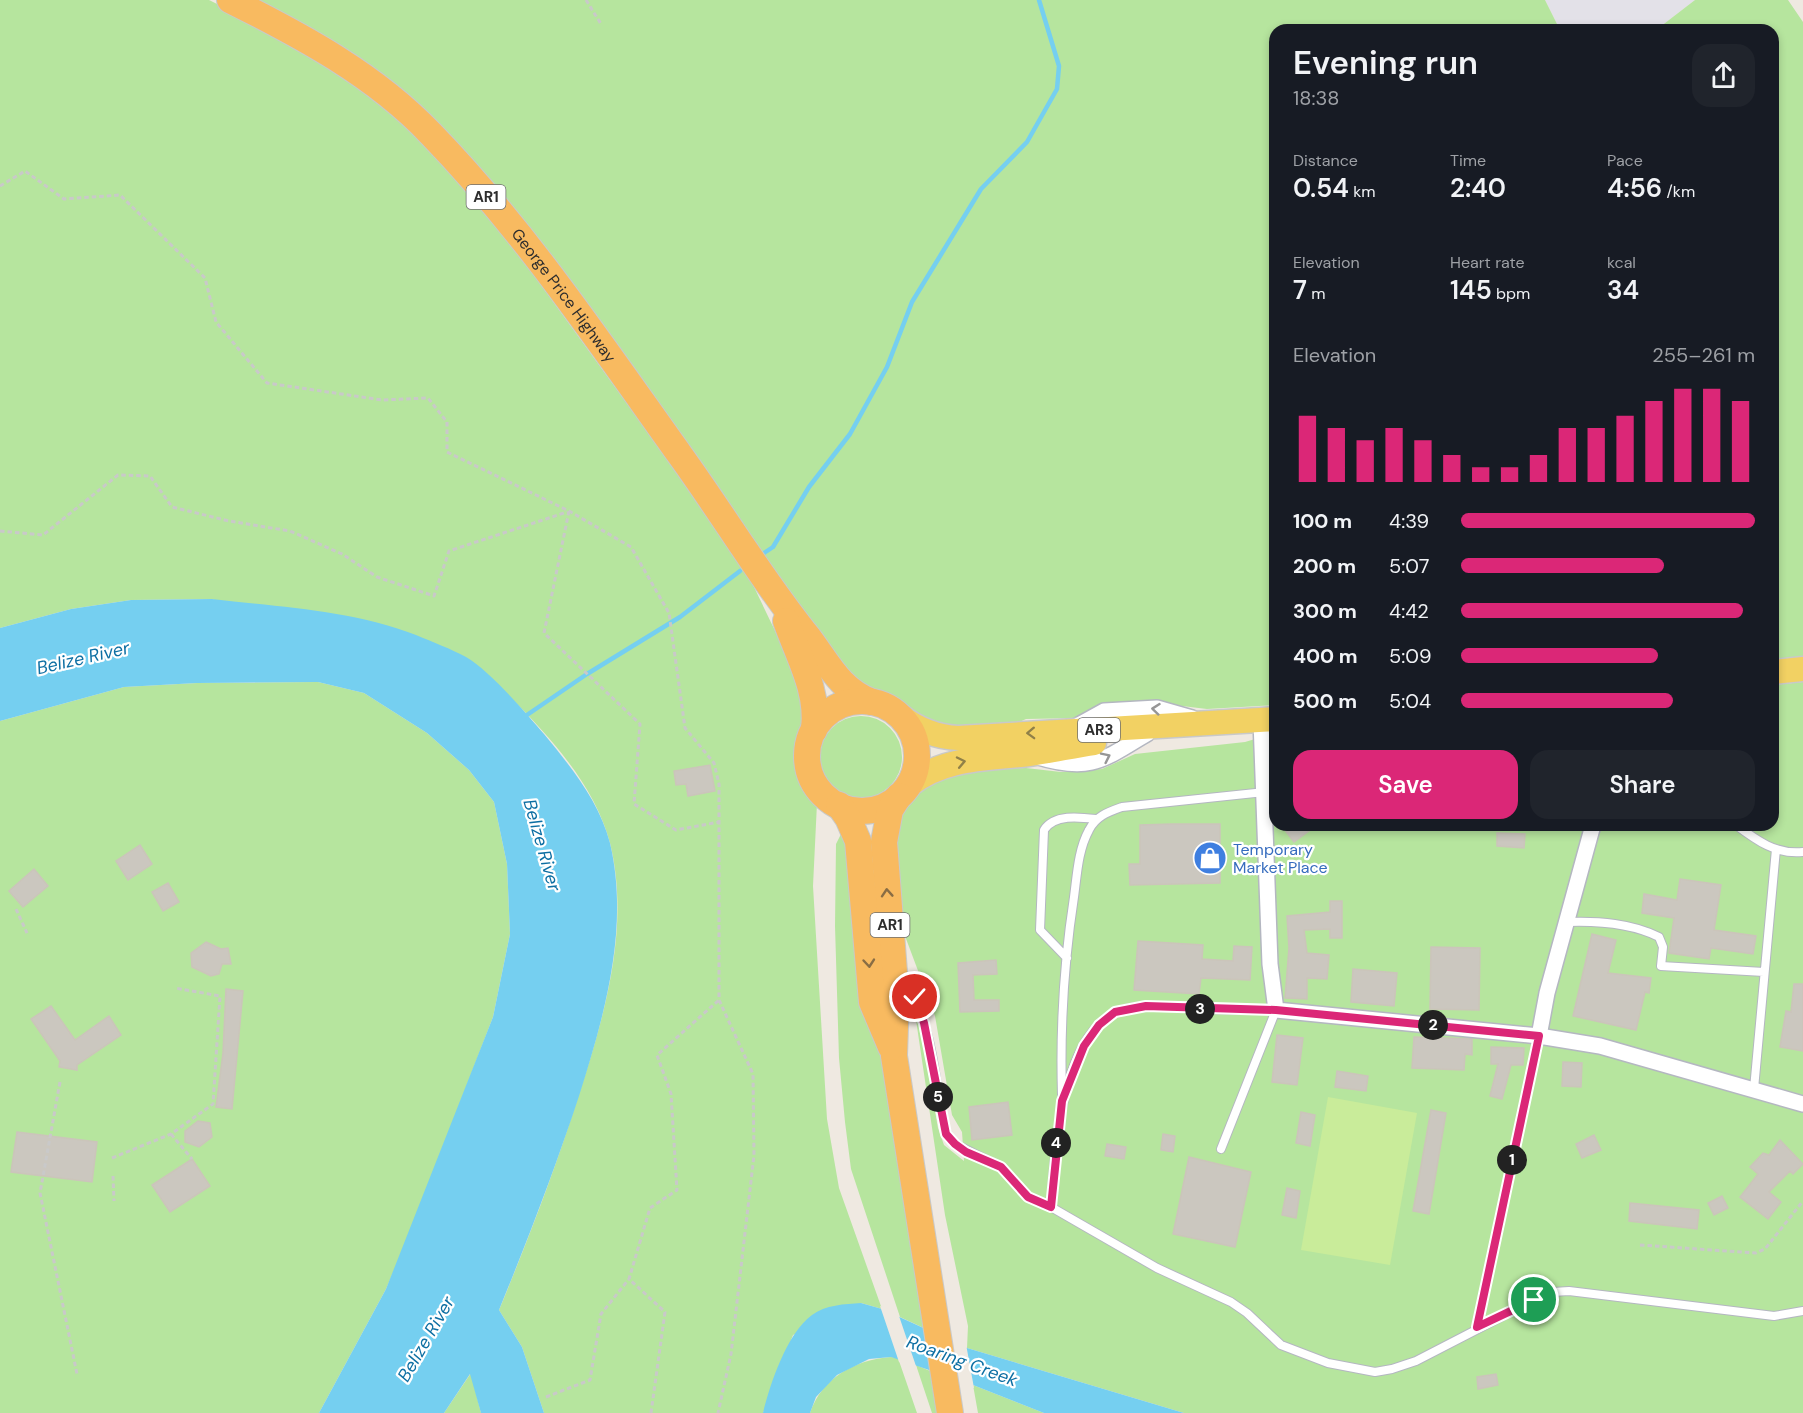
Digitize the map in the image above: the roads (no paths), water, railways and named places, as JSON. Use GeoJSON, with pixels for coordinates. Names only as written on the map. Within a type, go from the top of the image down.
{"type":"FeatureCollection","features":[{"type":"Feature","properties":{"kind":"highway","name":"George Price Highway"},"geometry":{"type":"LineString","coordinates":[[230,0],[353,68],[430,132],[518,234],[562,291],[708,495],[780,604],[843,684],[858,696],[872,702]]}},
{"type":"Feature","properties":{"kind":"highway","name":"George Price Highway"},"geometry":{"type":"LineString","coordinates":[[780,604],[814,692],[816,713],[814,730]]}},
{"type":"Feature","properties":{"kind":"highway"},"geometry":{"type":"LineString","coordinates":[[855,701],[886,706],[900,716],[911,731],[916,749],[916,768],[904,791],[875,809],[856,810],[838,806],[818,788],[809,770],[808,750],[814,730],[824,716],[838,706],[855,701]]}},
{"type":"Feature","properties":{"kind":"highway","name":"AR1"},"geometry":{"type":"LineString","coordinates":[[904,791],[890,810],[884,842],[894,976],[894,1056],[950,1413]]}},
{"type":"Feature","properties":{"kind":"highway","name":"AR1"},"geometry":{"type":"LineString","coordinates":[[838,806],[848,818],[858,841],[872,1002],[894,1056]]}},
{"type":"Feature","properties":{"kind":"main road"},"geometry":{"type":"LineString","coordinates":[[1779,671],[1803,669]]}},
{"type":"Feature","properties":{"kind":"main road","name":"AR3"},"geometry":{"type":"LineString","coordinates":[[900,716],[918,729],[944,737],[1268,720]]}},
{"type":"Feature","properties":{"kind":"main road","name":"AR3"},"geometry":{"type":"LineString","coordinates":[[904,791],[927,773],[956,762],[1029,754],[1203,725]]}},
{"type":"Feature","properties":{"kind":"street"},"geometry":{"type":"LineString","coordinates":[[1268,720],[1267,831],[1270,964],[1276,1010],[1539,1036],[1600,1046],[1656,1060],[1803,1104]]}},
{"type":"Feature","properties":{"kind":"street"},"geometry":{"type":"LineString","coordinates":[[1539,1036],[1547,993],[1591,831]]}},
{"type":"Feature","properties":{"kind":"lane"},"geometry":{"type":"LineString","coordinates":[[1067,958],[1044,937],[1038,921],[1044,830],[1048,823],[1058,820],[1096,819],[1122,807],[1268,792]]}},
{"type":"Feature","properties":{"kind":"lane"},"geometry":{"type":"LineString","coordinates":[[1051,1207],[1062,1101],[1060,1051],[1067,958],[1079,859],[1089,829],[1096,819]]}},
{"type":"Feature","properties":{"kind":"lane"},"geometry":{"type":"LineString","coordinates":[[1744,831],[1762,844],[1776,849],[1803,852]]}},
{"type":"Feature","properties":{"kind":"lane"},"geometry":{"type":"LineString","coordinates":[[1754,1089],[1776,849]]}},
{"type":"Feature","properties":{"kind":"lane"},"geometry":{"type":"LineString","coordinates":[[1568,922],[1595,921],[1643,929],[1659,937],[1663,947],[1661,966],[1764,972]]}},
{"type":"Feature","properties":{"kind":"lane"},"geometry":{"type":"LineString","coordinates":[[894,976],[915,997],[924,1023],[946,1134],[955,1144],[966,1152],[1001,1167],[1028,1197],[1051,1207],[1157,1268],[1232,1302],[1281,1345],[1328,1363],[1375,1372],[1392,1370],[1416,1361],[1477,1327],[1543,1296],[1569,1291],[1774,1316],[1803,1311]]}},
{"type":"Feature","properties":{"kind":"lane"},"geometry":{"type":"LineString","coordinates":[[1062,1101],[1084,1046],[1099,1025],[1115,1012],[1146,1006],[1276,1010],[1221,1149]]}},
{"type":"Feature","properties":{"kind":"lane"},"geometry":{"type":"LineString","coordinates":[[1477,1327],[1539,1036]]}},
{"type":"Feature","properties":{"kind":"water","name":"Belize River"},"geometry":{"type":"Polygon","coordinates":[[[212,599],[316,611],[367,620],[416,635],[466,657],[496,682],[544,734],[583,785],[599,813],[610,843],[617,907],[616,940],[605,1004],[570,1123],[499,1310],[522,1347],[544,1413],[481,1413],[470,1374],[444,1413],[319,1413],[386,1289],[493,1017],[510,934],[507,864],[494,802],[469,770],[427,733],[364,693],[318,682],[197,683],[124,687],[0,721],[0,628],[71,609],[131,600],[212,599]]]}},
{"type":"Feature","properties":{"kind":"water","name":"Roaring Creek"},"geometry":{"type":"Polygon","coordinates":[[[861,1303],[882,1309],[967,1348],[1184,1413],[1044,1413],[973,1385],[891,1357],[869,1359],[837,1375],[816,1397],[810,1413],[763,1413],[770,1388],[787,1346],[803,1323],[823,1309],[861,1303]]]}},
{"type":"Feature","properties":{"kind":"waterway"},"geometry":{"type":"LineString","coordinates":[[764,553],[773,547],[809,487],[850,434],[887,367],[912,302],[981,189],[1027,142],[1057,89],[1059,66],[1039,0]]}},
{"type":"Feature","properties":{"kind":"waterway"},"geometry":{"type":"LineString","coordinates":[[524,717],[587,674],[680,617],[740,571]]}},
{"type":"Feature","properties":{"kind":"place","name":"Temporary Market Place"},"geometry":{"type":"Point","coordinates":[1210,858]}}]}
